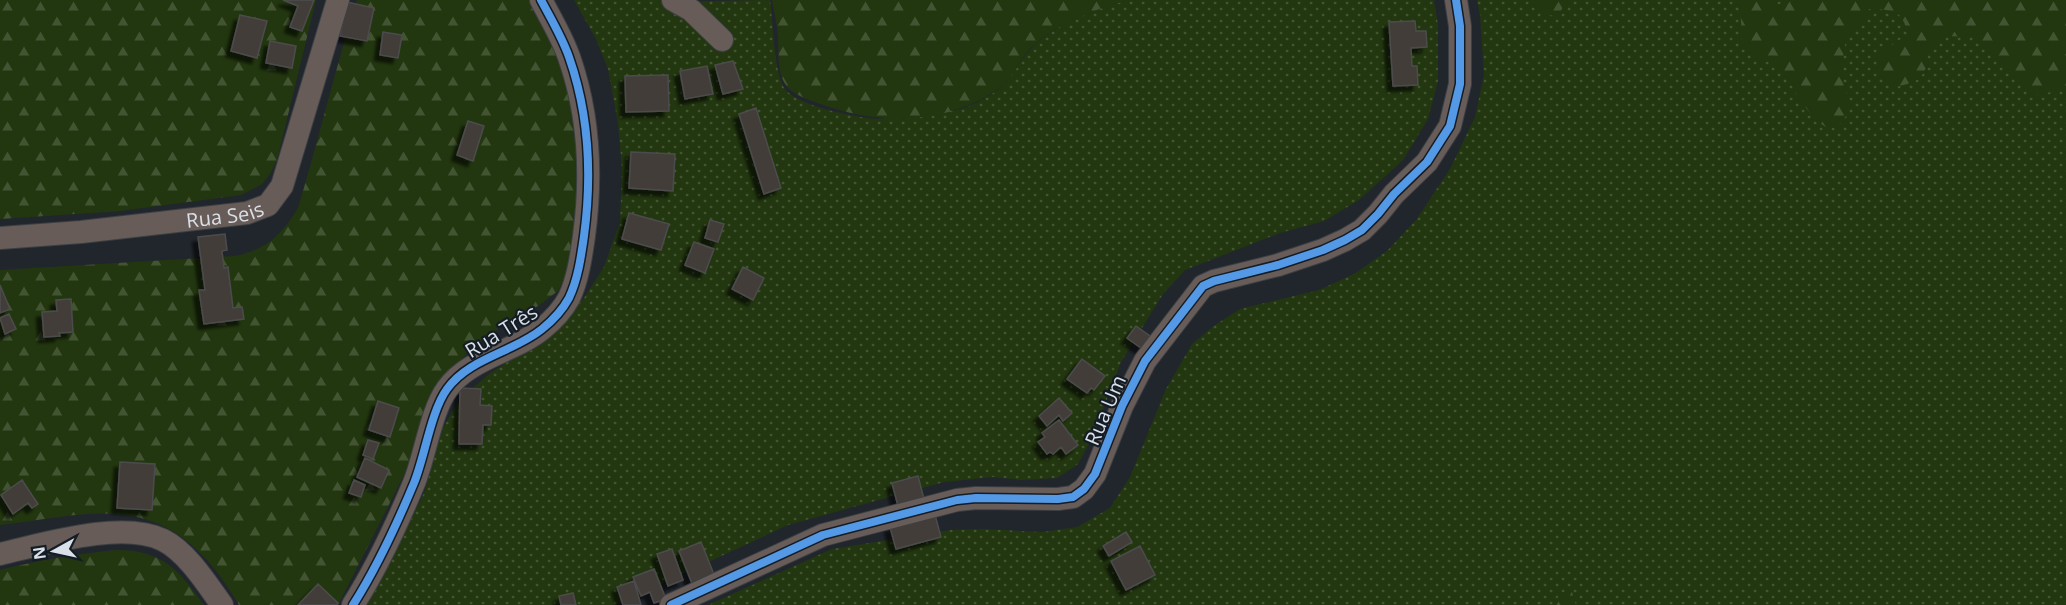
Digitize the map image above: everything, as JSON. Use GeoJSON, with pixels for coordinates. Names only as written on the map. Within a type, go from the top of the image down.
{"type":"FeatureCollection","features":[{"type":"Feature","properties":{"kind":"street","name":"Rua Seis"},"geometry":{"type":"LineString","coordinates":[[0,238],[81,232],[247,213],[268,206],[282,186],[338,0]]}},
{"type":"Feature","properties":{"kind":"street","name":"Rua Três"},"geometry":{"type":"LineString","coordinates":[[353,605],[382,552],[414,482],[440,402],[447,389],[458,376],[542,329],[568,300],[574,285],[582,255],[586,214],[588,156],[586,129],[570,57],[541,0]]}},
{"type":"Feature","properties":{"kind":"street"},"geometry":{"type":"LineString","coordinates":[[673,0],[691,10],[722,40]]}},
{"type":"Feature","properties":{"kind":"street","name":"Rua Um"},"geometry":{"type":"LineString","coordinates":[[671,605],[823,535],[957,500],[976,498],[1058,499],[1073,497],[1084,489],[1095,474],[1122,406],[1145,361],[1203,286],[1214,281],[1278,265],[1345,240],[1362,230],[1427,162],[1450,126],[1460,84],[1460,26],[1456,0]]}},
{"type":"Feature","properties":{"kind":"street"},"geometry":{"type":"LineString","coordinates":[[0,554],[91,536],[124,532],[143,533],[165,541],[178,552],[200,574],[222,605]]}},
{"type":"Feature","properties":{"kind":"green space"},"geometry":{"type":"Polygon","coordinates":[[[0,0],[316,0],[277,160],[270,174],[262,184],[241,195],[120,211],[0,219],[0,0]]]}},
{"type":"Feature","properties":{"kind":"green space"},"geometry":{"type":"Polygon","coordinates":[[[357,0],[534,0],[557,42],[573,105],[580,181],[570,267],[558,291],[538,306],[506,323],[473,348],[450,370],[420,430],[404,475],[338,605],[239,605],[213,567],[189,543],[165,527],[141,518],[115,514],[88,514],[0,525],[0,270],[235,256],[256,249],[272,240],[298,208],[357,0]]]}},
{"type":"Feature","properties":{"kind":"green space"},"geometry":{"type":"Polygon","coordinates":[[[574,0],[660,0],[664,2],[770,0],[778,72],[785,89],[801,101],[813,105],[875,119],[951,111],[973,104],[1003,86],[1029,51],[1049,34],[1089,13],[1129,0],[1434,0],[1438,25],[1438,81],[1428,119],[1403,160],[1359,200],[1324,221],[1280,233],[1185,270],[1163,294],[1121,362],[1092,438],[1078,464],[1057,478],[1022,480],[993,477],[944,482],[788,525],[616,605],[364,605],[391,559],[425,491],[440,433],[460,399],[489,374],[542,339],[584,298],[604,267],[620,222],[622,169],[618,123],[608,69],[596,39],[574,0]]]}},
{"type":"Feature","properties":{"kind":"green space"},"geometry":{"type":"Polygon","coordinates":[[[772,0],[1129,0],[1075,19],[1037,42],[1002,87],[976,102],[932,116],[886,118],[840,110],[805,98],[789,88],[783,80],[780,68],[778,32],[772,0]]]}},
{"type":"Feature","properties":{"kind":"green space"},"geometry":{"type":"Polygon","coordinates":[[[1477,0],[2066,0],[2066,605],[708,605],[832,549],[950,530],[1042,532],[1077,527],[1110,508],[1130,477],[1166,389],[1192,344],[1215,325],[1240,309],[1319,290],[1354,274],[1387,251],[1416,220],[1450,169],[1475,117],[1484,75],[1477,0]]]}},
{"type":"Feature","properties":{"kind":"green space"},"geometry":{"type":"Polygon","coordinates":[[[1527,0],[1567,0],[1558,16],[1541,12],[1527,0]]]}},
{"type":"Feature","properties":{"kind":"green space"},"geometry":{"type":"Polygon","coordinates":[[[1740,0],[1773,0],[1775,5],[1800,0],[2066,0],[2066,90],[2030,95],[1988,47],[1974,37],[1945,36],[1928,50],[1928,59],[1921,76],[1911,83],[1895,87],[1882,75],[1877,57],[1907,34],[1903,20],[1895,12],[1869,9],[1866,18],[1846,40],[1842,80],[1849,101],[1847,115],[1838,126],[1829,129],[1807,110],[1781,66],[1746,53],[1742,42],[1740,0]]]}},
{"type":"Feature","properties":{"kind":"green space"},"geometry":{"type":"Polygon","coordinates":[[[117,550],[146,554],[168,564],[204,605],[0,605],[0,570],[87,553],[117,550]]]}},
{"type":"Feature","properties":{"kind":"green space"},"geometry":{"type":"Polygon","coordinates":[[[1572,592],[1576,605],[1554,605],[1560,593],[1572,592]]]}},
{"type":"Feature","properties":{"kind":"building"},"geometry":{"type":"Polygon","coordinates":[[[283,0],[314,0],[302,31],[290,27],[298,6],[283,0]]]}},
{"type":"Feature","properties":{"kind":"building"},"geometry":{"type":"Polygon","coordinates":[[[347,2],[374,8],[367,41],[340,36],[347,2]]]}},
{"type":"Feature","properties":{"kind":"building"},"geometry":{"type":"Polygon","coordinates":[[[240,15],[267,21],[257,58],[231,51],[240,15]]]}},
{"type":"Feature","properties":{"kind":"building"},"geometry":{"type":"Polygon","coordinates":[[[1415,21],[1416,31],[1426,31],[1427,47],[1411,48],[1412,66],[1417,66],[1418,85],[1393,86],[1389,22],[1415,21]]]}},
{"type":"Feature","properties":{"kind":"building"},"geometry":{"type":"Polygon","coordinates":[[[383,32],[402,35],[398,58],[380,55],[383,32]]]}},
{"type":"Feature","properties":{"kind":"building"},"geometry":{"type":"Polygon","coordinates":[[[270,41],[296,46],[292,68],[266,63],[270,41]]]}},
{"type":"Feature","properties":{"kind":"building"},"geometry":{"type":"Polygon","coordinates":[[[733,61],[743,89],[723,94],[715,65],[733,61]]]}},
{"type":"Feature","properties":{"kind":"building"},"geometry":{"type":"Polygon","coordinates":[[[707,66],[713,94],[685,99],[680,71],[707,66]]]}},
{"type":"Feature","properties":{"kind":"building"},"geometry":{"type":"Polygon","coordinates":[[[668,75],[669,111],[626,112],[625,76],[668,75]]]}},
{"type":"Feature","properties":{"kind":"building"},"geometry":{"type":"Polygon","coordinates":[[[756,108],[781,188],[764,194],[739,114],[756,108]]]}},
{"type":"Feature","properties":{"kind":"building"},"geometry":{"type":"Polygon","coordinates":[[[468,121],[484,126],[473,161],[457,155],[468,121]]]}},
{"type":"Feature","properties":{"kind":"building"},"geometry":{"type":"Polygon","coordinates":[[[631,152],[675,154],[673,191],[629,188],[631,152]]]}},
{"type":"Feature","properties":{"kind":"building"},"geometry":{"type":"Polygon","coordinates":[[[629,213],[669,224],[661,250],[622,239],[629,213]]]}},
{"type":"Feature","properties":{"kind":"building"},"geometry":{"type":"Polygon","coordinates":[[[710,220],[724,224],[718,242],[705,238],[710,220]]]}},
{"type":"Feature","properties":{"kind":"building"},"geometry":{"type":"Polygon","coordinates":[[[225,234],[227,250],[222,251],[224,268],[228,267],[233,308],[242,307],[244,319],[204,324],[199,290],[205,290],[198,237],[225,234]]]}},
{"type":"Feature","properties":{"kind":"building"},"geometry":{"type":"Polygon","coordinates":[[[694,242],[714,249],[705,273],[685,265],[694,242]]]}},
{"type":"Feature","properties":{"kind":"building"},"geometry":{"type":"Polygon","coordinates":[[[743,267],[764,278],[753,300],[732,289],[743,267]]]}},
{"type":"Feature","properties":{"kind":"building"},"geometry":{"type":"Polygon","coordinates":[[[0,285],[10,309],[0,313],[0,285]]]}},
{"type":"Feature","properties":{"kind":"building"},"geometry":{"type":"Polygon","coordinates":[[[71,299],[73,332],[44,337],[42,312],[57,311],[56,300],[71,299]]]}},
{"type":"Feature","properties":{"kind":"building"},"geometry":{"type":"Polygon","coordinates":[[[9,314],[16,329],[5,334],[0,318],[9,314]]]}},
{"type":"Feature","properties":{"kind":"building"},"geometry":{"type":"Polygon","coordinates":[[[1136,326],[1150,336],[1141,348],[1127,338],[1136,326]]]}},
{"type":"Feature","properties":{"kind":"building"},"geometry":{"type":"Polygon","coordinates":[[[1082,359],[1105,376],[1094,390],[1091,388],[1087,393],[1067,379],[1082,359]]]}},
{"type":"Feature","properties":{"kind":"building"},"geometry":{"type":"Polygon","coordinates":[[[460,388],[481,389],[480,405],[492,406],[491,425],[483,425],[482,444],[459,444],[460,388]]]}},
{"type":"Feature","properties":{"kind":"building"},"geometry":{"type":"Polygon","coordinates":[[[1059,398],[1072,413],[1063,421],[1059,415],[1047,426],[1039,416],[1059,398]]]}},
{"type":"Feature","properties":{"kind":"building"},"geometry":{"type":"Polygon","coordinates":[[[378,401],[399,408],[390,437],[369,430],[378,401]]]}},
{"type":"Feature","properties":{"kind":"building"},"geometry":{"type":"Polygon","coordinates":[[[1059,420],[1078,445],[1066,454],[1061,447],[1053,454],[1050,452],[1047,454],[1038,442],[1045,437],[1042,433],[1059,420]]]}},
{"type":"Feature","properties":{"kind":"building"},"geometry":{"type":"Polygon","coordinates":[[[368,440],[379,443],[373,459],[363,455],[368,440]]]}},
{"type":"Feature","properties":{"kind":"building"},"geometry":{"type":"Polygon","coordinates":[[[365,458],[389,470],[381,488],[357,477],[365,458]]]}},
{"type":"Feature","properties":{"kind":"building"},"geometry":{"type":"Polygon","coordinates":[[[120,462],[155,464],[152,510],[117,508],[120,462]]]}},
{"type":"Feature","properties":{"kind":"building"},"geometry":{"type":"Polygon","coordinates":[[[918,476],[924,499],[898,506],[892,483],[918,476]]]}},
{"type":"Feature","properties":{"kind":"building"},"geometry":{"type":"Polygon","coordinates":[[[22,480],[38,504],[32,508],[28,503],[13,514],[1,495],[22,480]]]}},
{"type":"Feature","properties":{"kind":"building"},"geometry":{"type":"Polygon","coordinates":[[[354,480],[365,485],[361,497],[349,493],[354,480]]]}},
{"type":"Feature","properties":{"kind":"building"},"geometry":{"type":"Polygon","coordinates":[[[935,515],[941,537],[896,549],[890,527],[935,515]]]}},
{"type":"Feature","properties":{"kind":"building"},"geometry":{"type":"Polygon","coordinates":[[[1126,532],[1132,542],[1109,556],[1103,546],[1126,532]]]}},
{"type":"Feature","properties":{"kind":"building"},"geometry":{"type":"Polygon","coordinates":[[[701,542],[715,577],[693,586],[679,551],[701,542]]]}},
{"type":"Feature","properties":{"kind":"building"},"geometry":{"type":"Polygon","coordinates":[[[1140,546],[1155,575],[1126,590],[1111,561],[1140,546]]]}},
{"type":"Feature","properties":{"kind":"building"},"geometry":{"type":"Polygon","coordinates":[[[672,549],[683,580],[668,586],[657,554],[672,549]]]}},
{"type":"Feature","properties":{"kind":"building"},"geometry":{"type":"Polygon","coordinates":[[[654,569],[666,599],[654,603],[650,592],[641,596],[633,577],[654,569]]]}},
{"type":"Feature","properties":{"kind":"building"},"geometry":{"type":"Polygon","coordinates":[[[634,581],[641,605],[623,605],[617,587],[634,581]]]}},
{"type":"Feature","properties":{"kind":"building"},"geometry":{"type":"Polygon","coordinates":[[[318,584],[338,603],[336,605],[298,605],[318,584]]]}},
{"type":"Feature","properties":{"kind":"building"},"geometry":{"type":"Polygon","coordinates":[[[573,593],[576,605],[561,605],[559,596],[573,593]]]}},
{"type":"Feature","properties":{"kind":"cycle path"},"geometry":{"type":"LineString","coordinates":[[353,605],[394,530],[418,472],[432,421],[447,389],[456,378],[479,362],[518,344],[542,329],[564,306],[575,283],[582,252],[588,191],[585,123],[569,57],[541,0]]}},
{"type":"Feature","properties":{"kind":"cycle path"},"geometry":{"type":"LineString","coordinates":[[671,605],[823,535],[957,500],[976,498],[1058,499],[1073,497],[1084,489],[1095,474],[1122,406],[1145,361],[1203,286],[1214,281],[1278,265],[1345,240],[1362,230],[1427,162],[1450,126],[1460,84],[1460,26],[1456,0]]}}]}
